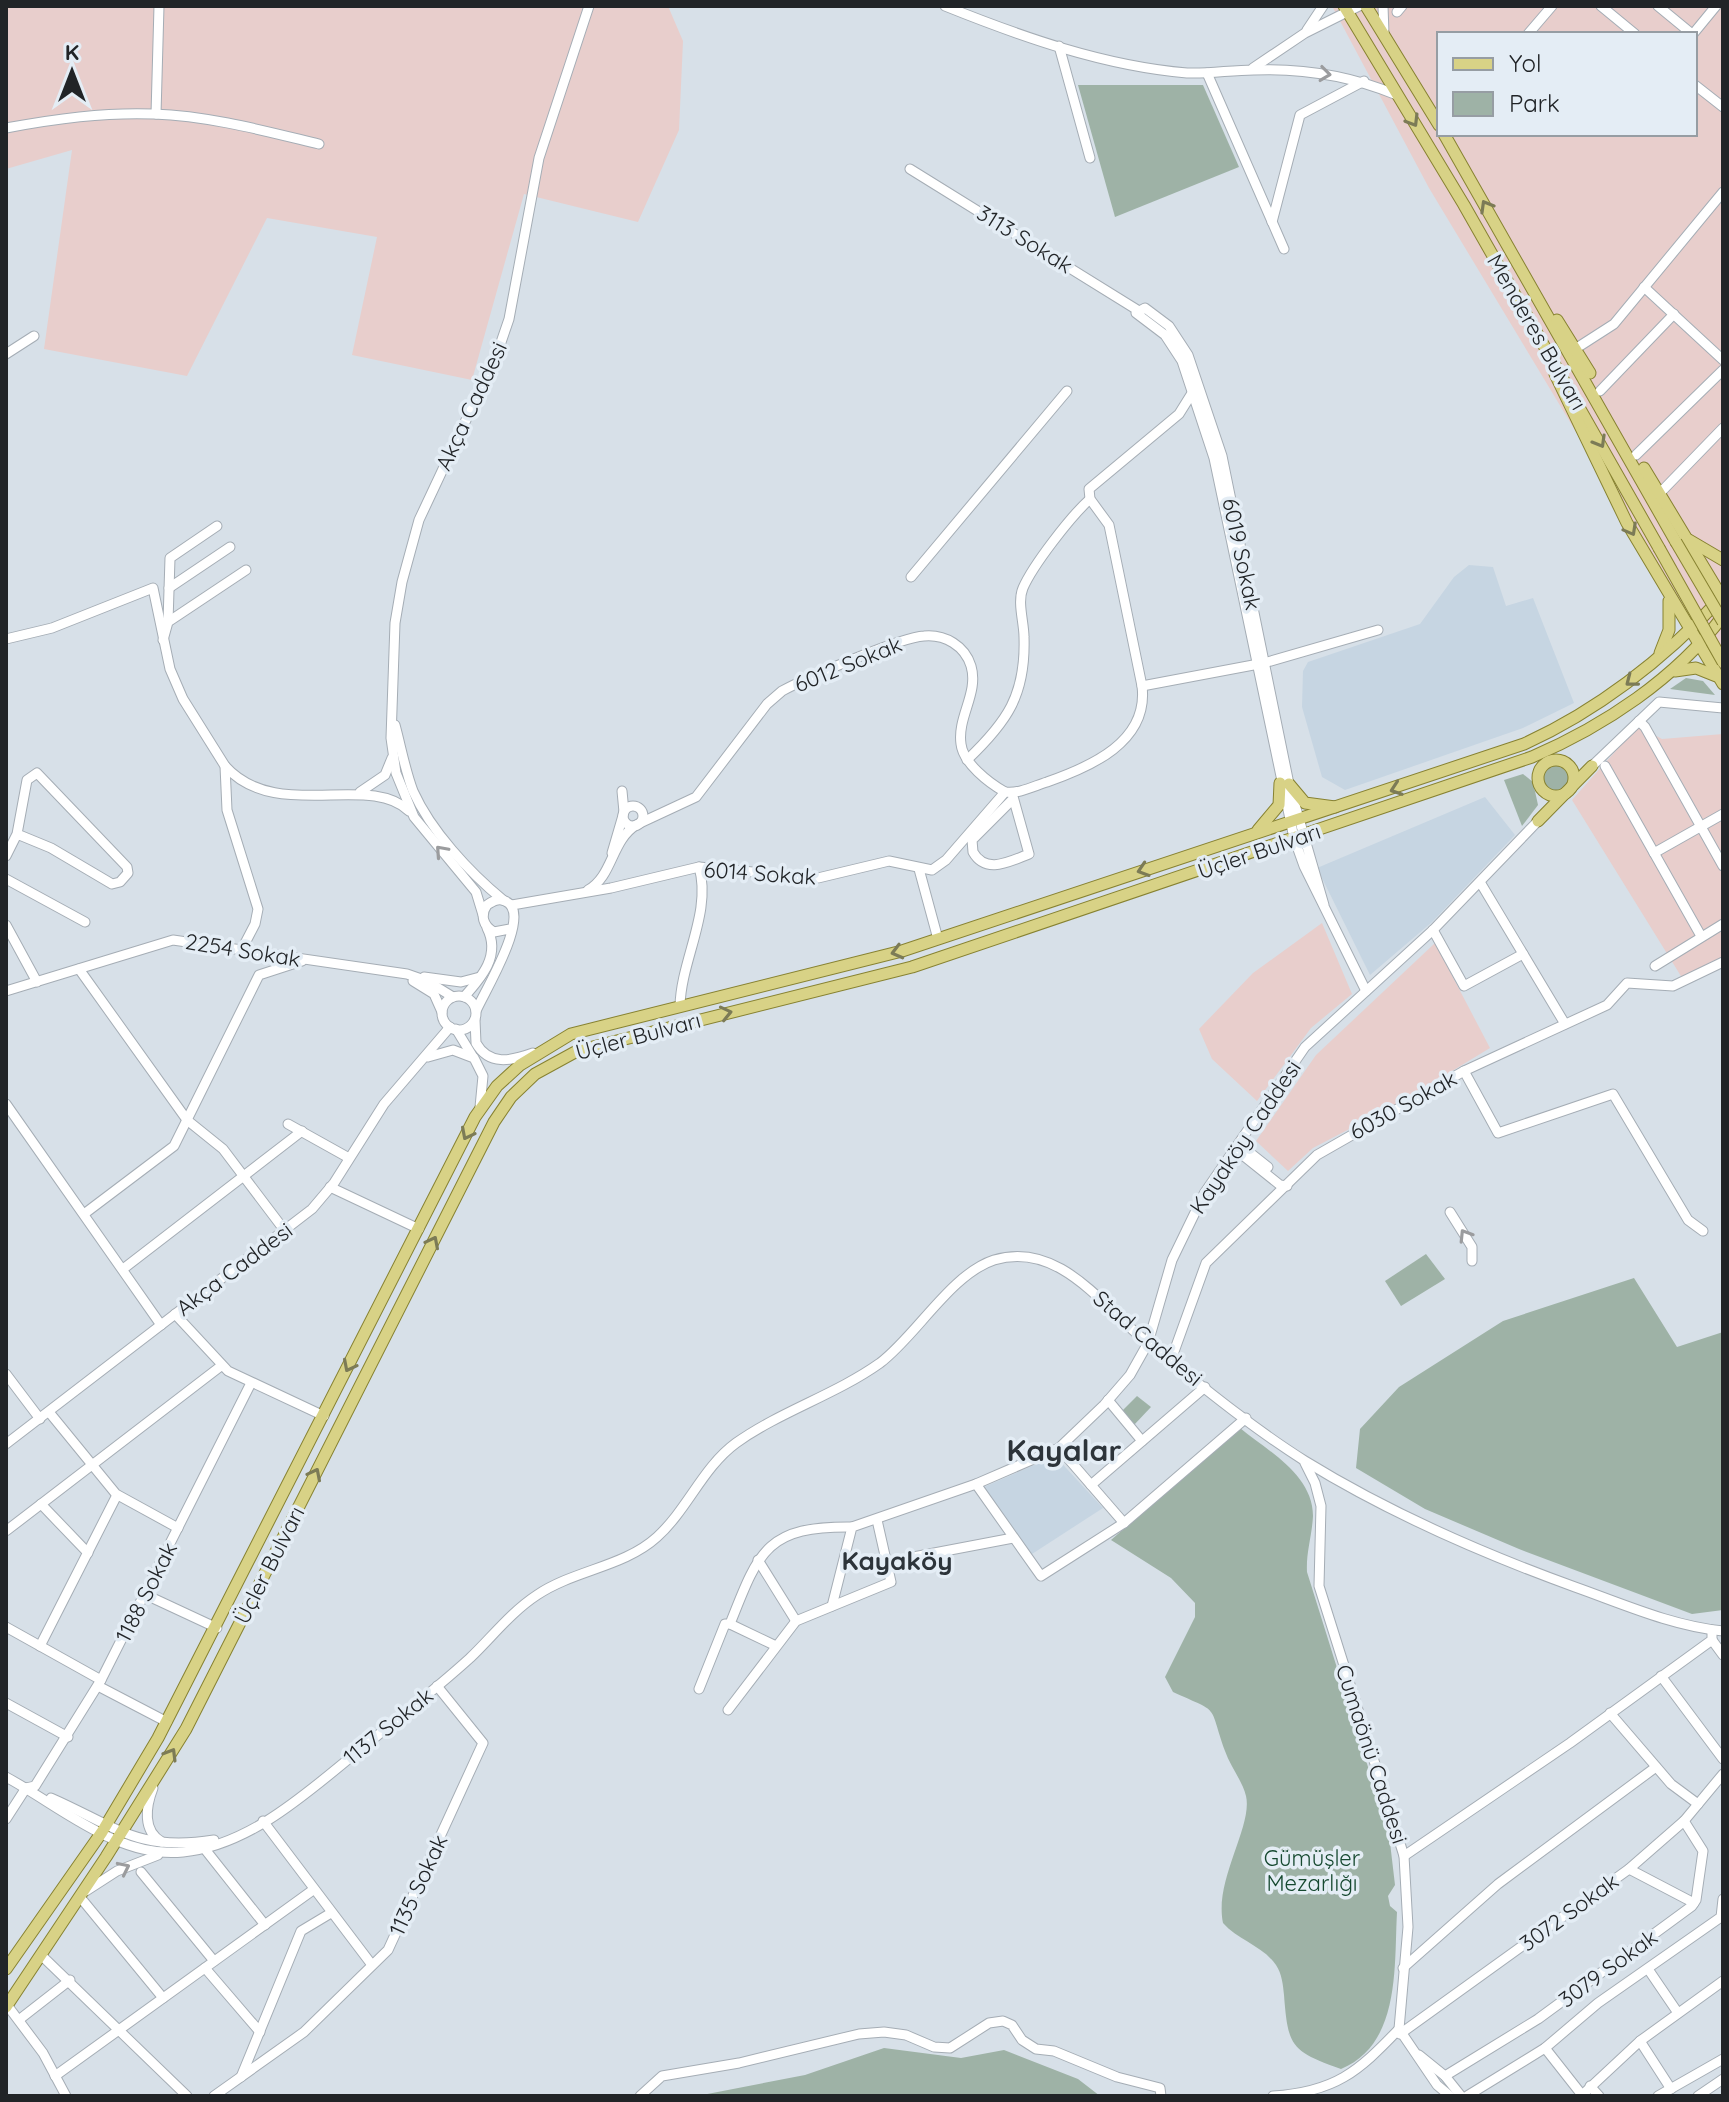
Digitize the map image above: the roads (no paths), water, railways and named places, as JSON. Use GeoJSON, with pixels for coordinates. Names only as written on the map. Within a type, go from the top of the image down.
{"type":"FeatureCollection","features":[{"type":"Feature","properties":{"kind":"main road"},"geometry":{"type":"LineString","coordinates":[[1366,6],[1437,122]]}},
{"type":"Feature","properties":{"kind":"main road","name":"Menderes Bulvarı"},"geometry":{"type":"LineString","coordinates":[[1346,9],[1551,358],[1723,662]]}},
{"type":"Feature","properties":{"kind":"main road","name":"Menderes Bulvarı"},"geometry":{"type":"LineString","coordinates":[[1445,136],[1532,287],[1573,351],[1681,540],[1723,622]]}},
{"type":"Feature","properties":{"kind":"main road"},"geometry":{"type":"LineString","coordinates":[[1573,351],[1660,493],[1681,540],[1723,597]]}},
{"type":"Feature","properties":{"kind":"main road"},"geometry":{"type":"LineString","coordinates":[[1551,358],[1557,383],[1574,420],[1667,592],[1720,680]]}},
{"type":"Feature","properties":{"kind":"main road"},"geometry":{"type":"LineString","coordinates":[[1681,540],[1723,560]]}},
{"type":"Feature","properties":{"kind":"main road"},"geometry":{"type":"LineString","coordinates":[[1667,592],[1683,606],[1700,604],[1708,591],[1708,575]]}},
{"type":"Feature","properties":{"kind":"main road"},"geometry":{"type":"LineString","coordinates":[[1656,661],[1669,630],[1667,592]]}},
{"type":"Feature","properties":{"kind":"main road","name":"Üçler Bulvarı"},"geometry":{"type":"LineString","coordinates":[[6,1969],[104,1828],[167,1722],[479,1109],[504,1079],[536,1052],[571,1034],[938,939],[1351,804],[1554,730],[1626,686],[1690,631],[1723,597]]}},
{"type":"Feature","properties":{"kind":"main road","name":"Üçler Bulvarı"},"geometry":{"type":"LineString","coordinates":[[7,2006],[122,1839],[215,1676],[494,1122],[511,1097],[535,1074],[591,1046],[912,967],[1502,768],[1572,739],[1667,674],[1700,646],[1723,616]]}},
{"type":"Feature","properties":{"kind":"main road"},"geometry":{"type":"LineString","coordinates":[[1667,674],[1691,668],[1720,680]]}},
{"type":"Feature","properties":{"kind":"main road"},"geometry":{"type":"LineString","coordinates":[[1543,791],[1554,795],[1568,791],[1574,778],[1564,754],[1572,739]]}},
{"type":"Feature","properties":{"kind":"main road"},"geometry":{"type":"LineString","coordinates":[[1538,821],[1543,791],[1538,778],[1539,770],[1547,762],[1559,760],[1580,769],[1595,765]]}},
{"type":"Feature","properties":{"kind":"main road"},"geometry":{"type":"LineString","coordinates":[[1538,821],[1595,765]]}},
{"type":"Feature","properties":{"kind":"main road"},"geometry":{"type":"LineString","coordinates":[[1502,768],[1524,769],[1538,778]]}},
{"type":"Feature","properties":{"kind":"main road"},"geometry":{"type":"LineString","coordinates":[[1241,838],[1261,829],[1274,815],[1284,784],[1305,803],[1325,807],[1351,804]]}},
{"type":"Feature","properties":{"kind":"street"},"geometry":{"type":"LineString","coordinates":[[156,114],[159,6]]}},
{"type":"Feature","properties":{"kind":"street","name":"Akça Caddesi"},"geometry":{"type":"LineString","coordinates":[[483,975],[493,950],[476,892],[414,817],[399,781],[393,756],[395,623],[410,549],[430,495],[497,354],[509,319],[539,158],[589,6]]}},
{"type":"Feature","properties":{"kind":"street"},"geometry":{"type":"LineString","coordinates":[[945,6],[1059,46],[1147,68],[1207,73],[1250,70],[1331,74],[1364,81],[1397,95]]}},
{"type":"Feature","properties":{"kind":"street"},"geometry":{"type":"LineString","coordinates":[[1305,33],[1323,6]]}},
{"type":"Feature","properties":{"kind":"street"},"geometry":{"type":"LineString","coordinates":[[1250,70],[1305,33],[1346,9],[1359,6]]}},
{"type":"Feature","properties":{"kind":"street"},"geometry":{"type":"LineString","coordinates":[[1383,6],[1384,34]]}},
{"type":"Feature","properties":{"kind":"street"},"geometry":{"type":"LineString","coordinates":[[1530,32],[1552,6]]}},
{"type":"Feature","properties":{"kind":"street"},"geometry":{"type":"LineString","coordinates":[[1601,6],[1633,32]]}},
{"type":"Feature","properties":{"kind":"street"},"geometry":{"type":"LineString","coordinates":[[1658,6],[1690,32]]}},
{"type":"Feature","properties":{"kind":"street"},"geometry":{"type":"LineString","coordinates":[[1694,32],[1716,6]]}},
{"type":"Feature","properties":{"kind":"street"},"geometry":{"type":"LineString","coordinates":[[1059,46],[1090,158]]}},
{"type":"Feature","properties":{"kind":"street"},"geometry":{"type":"LineString","coordinates":[[1207,73],[1284,249]]}},
{"type":"Feature","properties":{"kind":"street"},"geometry":{"type":"LineString","coordinates":[[1272,222],[1300,115],[1364,81]]}},
{"type":"Feature","properties":{"kind":"street"},"geometry":{"type":"LineString","coordinates":[[1697,87],[1723,107]]}},
{"type":"Feature","properties":{"kind":"street"},"geometry":{"type":"LineString","coordinates":[[6,128],[92,115],[156,114],[236,125],[319,144]]}},
{"type":"Feature","properties":{"kind":"street","name":"3113 Sokak"},"geometry":{"type":"LineString","coordinates":[[910,169],[1140,311]]}},
{"type":"Feature","properties":{"kind":"street"},"geometry":{"type":"LineString","coordinates":[[1573,351],[1614,324],[1723,192]]}},
{"type":"Feature","properties":{"kind":"street"},"geometry":{"type":"LineString","coordinates":[[1644,287],[1723,360]]}},
{"type":"Feature","properties":{"kind":"street","name":"6019 Sokak"},"geometry":{"type":"LineString","coordinates":[[1140,311],[1169,326],[1200,381],[1222,456],[1260,664],[1298,837],[1324,905],[1366,991]]}},
{"type":"Feature","properties":{"kind":"street","name":"6019 Sokak"},"geometry":{"type":"LineString","coordinates":[[1140,311],[1165,335],[1182,361],[1194,391],[1214,458],[1260,664]]}},
{"type":"Feature","properties":{"kind":"street"},"geometry":{"type":"LineString","coordinates":[[1600,391],[1674,314]]}},
{"type":"Feature","properties":{"kind":"street"},"geometry":{"type":"LineString","coordinates":[[6,354],[34,336]]}},
{"type":"Feature","properties":{"kind":"street"},"geometry":{"type":"LineString","coordinates":[[1636,455],[1723,370]]}},
{"type":"Feature","properties":{"kind":"street"},"geometry":{"type":"LineString","coordinates":[[938,939],[919,869],[932,870],[946,860],[1010,795],[1083,770],[1105,758],[1123,742],[1143,706],[1142,686],[1109,525],[1090,499],[1090,486],[1179,414],[1200,381]]}},
{"type":"Feature","properties":{"kind":"street"},"geometry":{"type":"LineString","coordinates":[[911,577],[1067,391]]}},
{"type":"Feature","properties":{"kind":"street"},"geometry":{"type":"LineString","coordinates":[[1660,493],[1723,428]]}},
{"type":"Feature","properties":{"kind":"street"},"geometry":{"type":"LineString","coordinates":[[1010,795],[972,840],[973,852],[982,862],[998,866],[1029,854],[1010,795],[967,760],[1000,729],[1017,697],[1024,660],[1023,588],[1075,513],[1090,499]]}},
{"type":"Feature","properties":{"kind":"street"},"geometry":{"type":"LineString","coordinates":[[163,640],[168,622],[170,558],[217,526]]}},
{"type":"Feature","properties":{"kind":"street"},"geometry":{"type":"LineString","coordinates":[[169,588],[230,547]]}},
{"type":"Feature","properties":{"kind":"street"},"geometry":{"type":"LineString","coordinates":[[168,622],[246,570]]}},
{"type":"Feature","properties":{"kind":"street"},"geometry":{"type":"LineString","coordinates":[[6,639],[52,628],[153,588],[170,669],[183,699],[225,766],[241,780],[277,792],[312,797],[394,799],[414,817]]}},
{"type":"Feature","properties":{"kind":"street"},"geometry":{"type":"LineString","coordinates":[[1142,686],[1260,664],[1378,630]]}},
{"type":"Feature","properties":{"kind":"street","name":"6012 Sokak"},"geometry":{"type":"LineString","coordinates":[[578,894],[601,881],[624,835],[702,791],[767,704],[782,691],[922,636],[953,643],[967,656],[973,682],[960,734],[967,760]]}},
{"type":"Feature","properties":{"kind":"street"},"geometry":{"type":"LineString","coordinates":[[1701,936],[1654,853],[1595,765],[1621,730],[1639,721],[1655,704],[1663,701],[1723,708]]}},
{"type":"Feature","properties":{"kind":"street","name":"Akça Caddesi"},"geometry":{"type":"LineString","coordinates":[[393,714],[408,777],[424,811],[443,837],[507,902]]}},
{"type":"Feature","properties":{"kind":"street"},"geometry":{"type":"LineString","coordinates":[[1639,721],[1723,866]]}},
{"type":"Feature","properties":{"kind":"street"},"geometry":{"type":"LineString","coordinates":[[349,796],[376,784],[385,775],[393,756]]}},
{"type":"Feature","properties":{"kind":"street"},"geometry":{"type":"LineString","coordinates":[[225,766],[227,810],[258,909],[258,918],[242,949]]}},
{"type":"Feature","properties":{"kind":"street"},"geometry":{"type":"LineString","coordinates":[[6,856],[17,834],[27,780],[33,774],[40,774],[127,867],[128,873],[120,882],[112,884],[51,848],[17,834]]}},
{"type":"Feature","properties":{"kind":"street"},"geometry":{"type":"LineString","coordinates":[[637,825],[624,822],[622,791],[638,809]]}},
{"type":"Feature","properties":{"kind":"street"},"geometry":{"type":"LineString","coordinates":[[624,812],[631,807],[666,812]]}},
{"type":"Feature","properties":{"kind":"street","name":"6012 Sokak"},"geometry":{"type":"LineString","coordinates":[[637,825],[642,816],[638,809]]}},
{"type":"Feature","properties":{"kind":"street","name":"6012 Sokak"},"geometry":{"type":"LineString","coordinates":[[612,856],[624,812]]}},
{"type":"Feature","properties":{"kind":"street"},"geometry":{"type":"LineString","coordinates":[[1654,853],[1723,814]]}},
{"type":"Feature","properties":{"kind":"street","name":"Kayaköy Caddesi"},"geometry":{"type":"LineString","coordinates":[[758,1560],[776,1543],[798,1531],[852,1527],[877,1520],[976,1484],[1059,1448],[1130,1375],[1148,1343],[1162,1289],[1183,1230],[1305,1047],[1433,930],[1538,821]]}},
{"type":"Feature","properties":{"kind":"street","name":"6014 Sokak"},"geometry":{"type":"LineString","coordinates":[[507,902],[547,901],[699,867],[818,878],[879,861],[919,869]]}},
{"type":"Feature","properties":{"kind":"street"},"geometry":{"type":"LineString","coordinates":[[680,1006],[682,984],[703,896],[699,867]]}},
{"type":"Feature","properties":{"kind":"street"},"geometry":{"type":"LineString","coordinates":[[6,879],[85,922]]}},
{"type":"Feature","properties":{"kind":"street"},"geometry":{"type":"LineString","coordinates":[[1480,882],[1565,1024]]}},
{"type":"Feature","properties":{"kind":"street"},"geometry":{"type":"LineString","coordinates":[[475,1015],[501,963],[516,915],[507,902],[492,901],[483,915]]}},
{"type":"Feature","properties":{"kind":"street","name":"6014 Sokak"},"geometry":{"type":"LineString","coordinates":[[512,927],[525,914],[547,901]]}},
{"type":"Feature","properties":{"kind":"street"},"geometry":{"type":"LineString","coordinates":[[1655,966],[1723,924]]}},
{"type":"Feature","properties":{"kind":"street"},"geometry":{"type":"LineString","coordinates":[[6,925],[37,982]]}},
{"type":"Feature","properties":{"kind":"street"},"geometry":{"type":"LineString","coordinates":[[485,925],[494,932],[512,927]]}},
{"type":"Feature","properties":{"kind":"street"},"geometry":{"type":"LineString","coordinates":[[1433,930],[1464,986],[1523,954]]}},
{"type":"Feature","properties":{"kind":"street","name":"2254 Sokak"},"geometry":{"type":"LineString","coordinates":[[6,991],[173,940],[461,982],[483,975]]}},
{"type":"Feature","properties":{"kind":"street"},"geometry":{"type":"LineString","coordinates":[[84,1214],[174,1146],[259,975],[305,960]]}},
{"type":"Feature","properties":{"kind":"street","name":"6030 Sokak"},"geometry":{"type":"LineString","coordinates":[[1171,1360],[1206,1263],[1323,1151],[1464,1071],[1607,1005],[1627,983],[1673,986],[1723,962]]}},
{"type":"Feature","properties":{"kind":"street"},"geometry":{"type":"LineString","coordinates":[[79,969],[187,1120],[215,1140],[285,1231]]}},
{"type":"Feature","properties":{"kind":"street","name":"2254 Sokak"},"geometry":{"type":"LineString","coordinates":[[392,972],[426,988],[437,998],[443,1013]]}},
{"type":"Feature","properties":{"kind":"street","name":"2254 Sokak"},"geometry":{"type":"LineString","coordinates":[[407,974],[458,997]]}},
{"type":"Feature","properties":{"kind":"street"},"geometry":{"type":"LineString","coordinates":[[479,1109],[483,1076],[443,1013],[446,1003],[458,997],[483,975]]}},
{"type":"Feature","properties":{"kind":"street"},"geometry":{"type":"LineString","coordinates":[[458,997],[472,1002],[476,1043],[488,1056],[510,1060],[536,1052]]}},
{"type":"Feature","properties":{"kind":"street","name":"Akça Caddesi"},"geometry":{"type":"LineString","coordinates":[[6,1444],[285,1231],[330,1187],[384,1104],[453,1028],[467,1028],[475,1015]]}},
{"type":"Feature","properties":{"kind":"street"},"geometry":{"type":"LineString","coordinates":[[425,1059],[448,1050],[474,1058]]}},
{"type":"Feature","properties":{"kind":"street"},"geometry":{"type":"LineString","coordinates":[[1464,1071],[1498,1133],[1613,1094],[1688,1220],[1703,1231]]}},
{"type":"Feature","properties":{"kind":"street"},"geometry":{"type":"LineString","coordinates":[[6,1104],[161,1325]]}},
{"type":"Feature","properties":{"kind":"street"},"geometry":{"type":"LineString","coordinates":[[288,1124],[349,1158]]}},
{"type":"Feature","properties":{"kind":"street"},"geometry":{"type":"LineString","coordinates":[[123,1269],[302,1131]]}},
{"type":"Feature","properties":{"kind":"street"},"geometry":{"type":"LineString","coordinates":[[1237,1146],[1287,1186]]}},
{"type":"Feature","properties":{"kind":"street"},"geometry":{"type":"LineString","coordinates":[[330,1187],[419,1229]]}},
{"type":"Feature","properties":{"kind":"street"},"geometry":{"type":"LineString","coordinates":[[1450,1212],[1472,1247],[1472,1261]]}},
{"type":"Feature","properties":{"kind":"street","name":"Stad Caddesi"},"geometry":{"type":"LineString","coordinates":[[633,1554],[674,1520],[726,1451],[758,1428],[831,1393],[887,1358],[952,1291],[989,1261],[1030,1258],[1054,1266],[1090,1288],[1148,1343],[1303,1460],[1394,1511],[1480,1551],[1648,1613],[1716,1634]]}},
{"type":"Feature","properties":{"kind":"street"},"geometry":{"type":"LineString","coordinates":[[175,1314],[221,1366],[324,1416]]}},
{"type":"Feature","properties":{"kind":"street"},"geometry":{"type":"LineString","coordinates":[[6,1531],[221,1366]]}},
{"type":"Feature","properties":{"kind":"street"},"geometry":{"type":"LineString","coordinates":[[6,1374],[93,1464],[117,1495],[178,1528]]}},
{"type":"Feature","properties":{"kind":"street","name":"1188 Sokak"},"geometry":{"type":"LineString","coordinates":[[6,1819],[26,1788],[35,1786],[100,1683],[251,1383]]}},
{"type":"Feature","properties":{"kind":"street"},"geometry":{"type":"LineString","coordinates":[[1091,1485],[1205,1387]]}},
{"type":"Feature","properties":{"kind":"street"},"geometry":{"type":"LineString","coordinates":[[1108,1400],[1142,1441]]}},
{"type":"Feature","properties":{"kind":"street"},"geometry":{"type":"LineString","coordinates":[[976,1484],[1041,1576],[1124,1523],[1246,1418]]}},
{"type":"Feature","properties":{"kind":"street"},"geometry":{"type":"LineString","coordinates":[[1059,1448],[1124,1523]]}},
{"type":"Feature","properties":{"kind":"street","name":"Cumaönü Caddesi"},"geometry":{"type":"LineString","coordinates":[[1303,1460],[1315,1483],[1321,1506],[1319,1586],[1404,1856],[1408,1927],[1400,2031]]}},
{"type":"Feature","properties":{"kind":"street"},"geometry":{"type":"LineString","coordinates":[[40,1646],[117,1495]]}},
{"type":"Feature","properties":{"kind":"street"},"geometry":{"type":"LineString","coordinates":[[41,1504],[88,1553]]}},
{"type":"Feature","properties":{"kind":"street"},"geometry":{"type":"LineString","coordinates":[[728,1710],[774,1645],[796,1621],[891,1582],[877,1520]]}},
{"type":"Feature","properties":{"kind":"street"},"geometry":{"type":"LineString","coordinates":[[832,1606],[852,1527]]}},
{"type":"Feature","properties":{"kind":"street"},"geometry":{"type":"LineString","coordinates":[[887,1562],[1013,1538]]}},
{"type":"Feature","properties":{"kind":"street","name":"1137 Sokak"},"geometry":{"type":"LineString","coordinates":[[122,1839],[170,1853],[204,1848],[238,1835],[298,1798],[437,1686],[539,1593],[633,1554]]}},
{"type":"Feature","properties":{"kind":"street"},"geometry":{"type":"LineString","coordinates":[[758,1560],[796,1621]]}},
{"type":"Feature","properties":{"kind":"street"},"geometry":{"type":"LineString","coordinates":[[730,1624],[758,1560]]}},
{"type":"Feature","properties":{"kind":"street"},"geometry":{"type":"LineString","coordinates":[[144,1594],[217,1628]]}},
{"type":"Feature","properties":{"kind":"street"},"geometry":{"type":"LineString","coordinates":[[699,1689],[725,1624],[774,1645]]}},
{"type":"Feature","properties":{"kind":"street"},"geometry":{"type":"LineString","coordinates":[[6,1627],[167,1722]]}},
{"type":"Feature","properties":{"kind":"street"},"geometry":{"type":"LineString","coordinates":[[1404,1856],[1610,1713],[1716,1634],[1723,1655]]}},
{"type":"Feature","properties":{"kind":"street"},"geometry":{"type":"LineString","coordinates":[[1661,1676],[1723,1759]]}},
{"type":"Feature","properties":{"kind":"street","name":"1135 Sokak"},"geometry":{"type":"LineString","coordinates":[[214,2096],[304,2032],[388,1950],[483,1743],[437,1686]]}},
{"type":"Feature","properties":{"kind":"street"},"geometry":{"type":"LineString","coordinates":[[6,1703],[68,1737]]}},
{"type":"Feature","properties":{"kind":"street"},"geometry":{"type":"LineString","coordinates":[[1610,1713],[1656,1767],[1698,1804]]}},
{"type":"Feature","properties":{"kind":"street"},"geometry":{"type":"LineString","coordinates":[[1403,1968],[1498,1884],[1656,1767]]}},
{"type":"Feature","properties":{"kind":"street","name":"3072 Sokak"},"geometry":{"type":"LineString","coordinates":[[1277,2096],[1309,2093],[1359,2070],[1400,2031],[1629,1869],[1684,1821],[1723,1774]]}},
{"type":"Feature","properties":{"kind":"street"},"geometry":{"type":"LineString","coordinates":[[6,1777],[122,1839],[186,1844],[238,1835]]}},
{"type":"Feature","properties":{"kind":"street"},"geometry":{"type":"LineString","coordinates":[[155,1781],[147,1811],[149,1829],[161,1841],[186,1844]]}},
{"type":"Feature","properties":{"kind":"street"},"geometry":{"type":"LineString","coordinates":[[263,1821],[372,1965]]}},
{"type":"Feature","properties":{"kind":"street"},"geometry":{"type":"LineString","coordinates":[[1629,1869],[1694,1903],[1703,1851],[1684,1821]]}},
{"type":"Feature","properties":{"kind":"street"},"geometry":{"type":"LineString","coordinates":[[204,1848],[265,1925]]}},
{"type":"Feature","properties":{"kind":"street"},"geometry":{"type":"LineString","coordinates":[[163,1998],[82,1895],[134,1863],[170,1853]]}},
{"type":"Feature","properties":{"kind":"street"},"geometry":{"type":"LineString","coordinates":[[141,1872],[214,1961]]}},
{"type":"Feature","properties":{"kind":"street"},"geometry":{"type":"LineString","coordinates":[[55,2076],[313,1890]]}},
{"type":"Feature","properties":{"kind":"street"},"geometry":{"type":"LineString","coordinates":[[1467,2096],[1545,2048],[1598,2003],[1721,1917],[1723,1899]]}},
{"type":"Feature","properties":{"kind":"street","name":"3079 Sokak"},"geometry":{"type":"LineString","coordinates":[[1445,2076],[1538,2019],[1694,1903]]}},
{"type":"Feature","properties":{"kind":"street"},"geometry":{"type":"LineString","coordinates":[[240,2080],[301,1931],[331,1913]]}},
{"type":"Feature","properties":{"kind":"street"},"geometry":{"type":"LineString","coordinates":[[41,1955],[187,2096]]}},
{"type":"Feature","properties":{"kind":"street"},"geometry":{"type":"LineString","coordinates":[[205,1968],[260,2032]]}},
{"type":"Feature","properties":{"kind":"street"},"geometry":{"type":"LineString","coordinates":[[1648,1969],[1678,2013]]}},
{"type":"Feature","properties":{"kind":"street"},"geometry":{"type":"LineString","coordinates":[[20,2019],[70,1980]]}},
{"type":"Feature","properties":{"kind":"street"},"geometry":{"type":"LineString","coordinates":[[1545,2048],[1582,2095],[1640,2041],[1723,1981]]}},
{"type":"Feature","properties":{"kind":"street"},"geometry":{"type":"LineString","coordinates":[[7,2006],[20,2019],[66,2096]]}},
{"type":"Feature","properties":{"kind":"street"},"geometry":{"type":"LineString","coordinates":[[640,2096],[662,2076],[739,2063],[859,2034],[895,2033],[934,2047],[950,2048],[989,2023],[1003,2021],[1012,2025],[1022,2040],[1036,2049],[1054,2051],[1117,2077],[1160,2088],[1161,2096]]}},
{"type":"Feature","properties":{"kind":"street"},"geometry":{"type":"LineString","coordinates":[[1400,2031],[1437,2085],[1450,2096]]}},
{"type":"Feature","properties":{"kind":"street"},"geometry":{"type":"LineString","coordinates":[[1640,2041],[1671,2089]]}},
{"type":"Feature","properties":{"kind":"street"},"geometry":{"type":"LineString","coordinates":[[1413,2051],[1445,2076],[1461,2096]]}},
{"type":"Feature","properties":{"kind":"street"},"geometry":{"type":"LineString","coordinates":[[1658,2096],[1723,2059]]}},
{"type":"Feature","properties":{"kind":"street"},"geometry":{"type":"LineString","coordinates":[[1698,2096],[1723,2079]]}},
{"type":"Feature","properties":{"kind":"street"},"geometry":{"type":"LineString","coordinates":[[1590,2086],[1599,2096]]}},
{"type":"Feature","properties":{"kind":"district","name":"Kayalar"},"geometry":{"type":"Point","coordinates":[1064,1450]}},
{"type":"Feature","properties":{"kind":"district","name":"Kayaköy"},"geometry":{"type":"Point","coordinates":[897,1560]}},
{"type":"Feature","properties":{"kind":"park label","name":"Gümüşler Mezarlığı"},"geometry":{"type":"Point","coordinates":[1312,1870]}}]}
